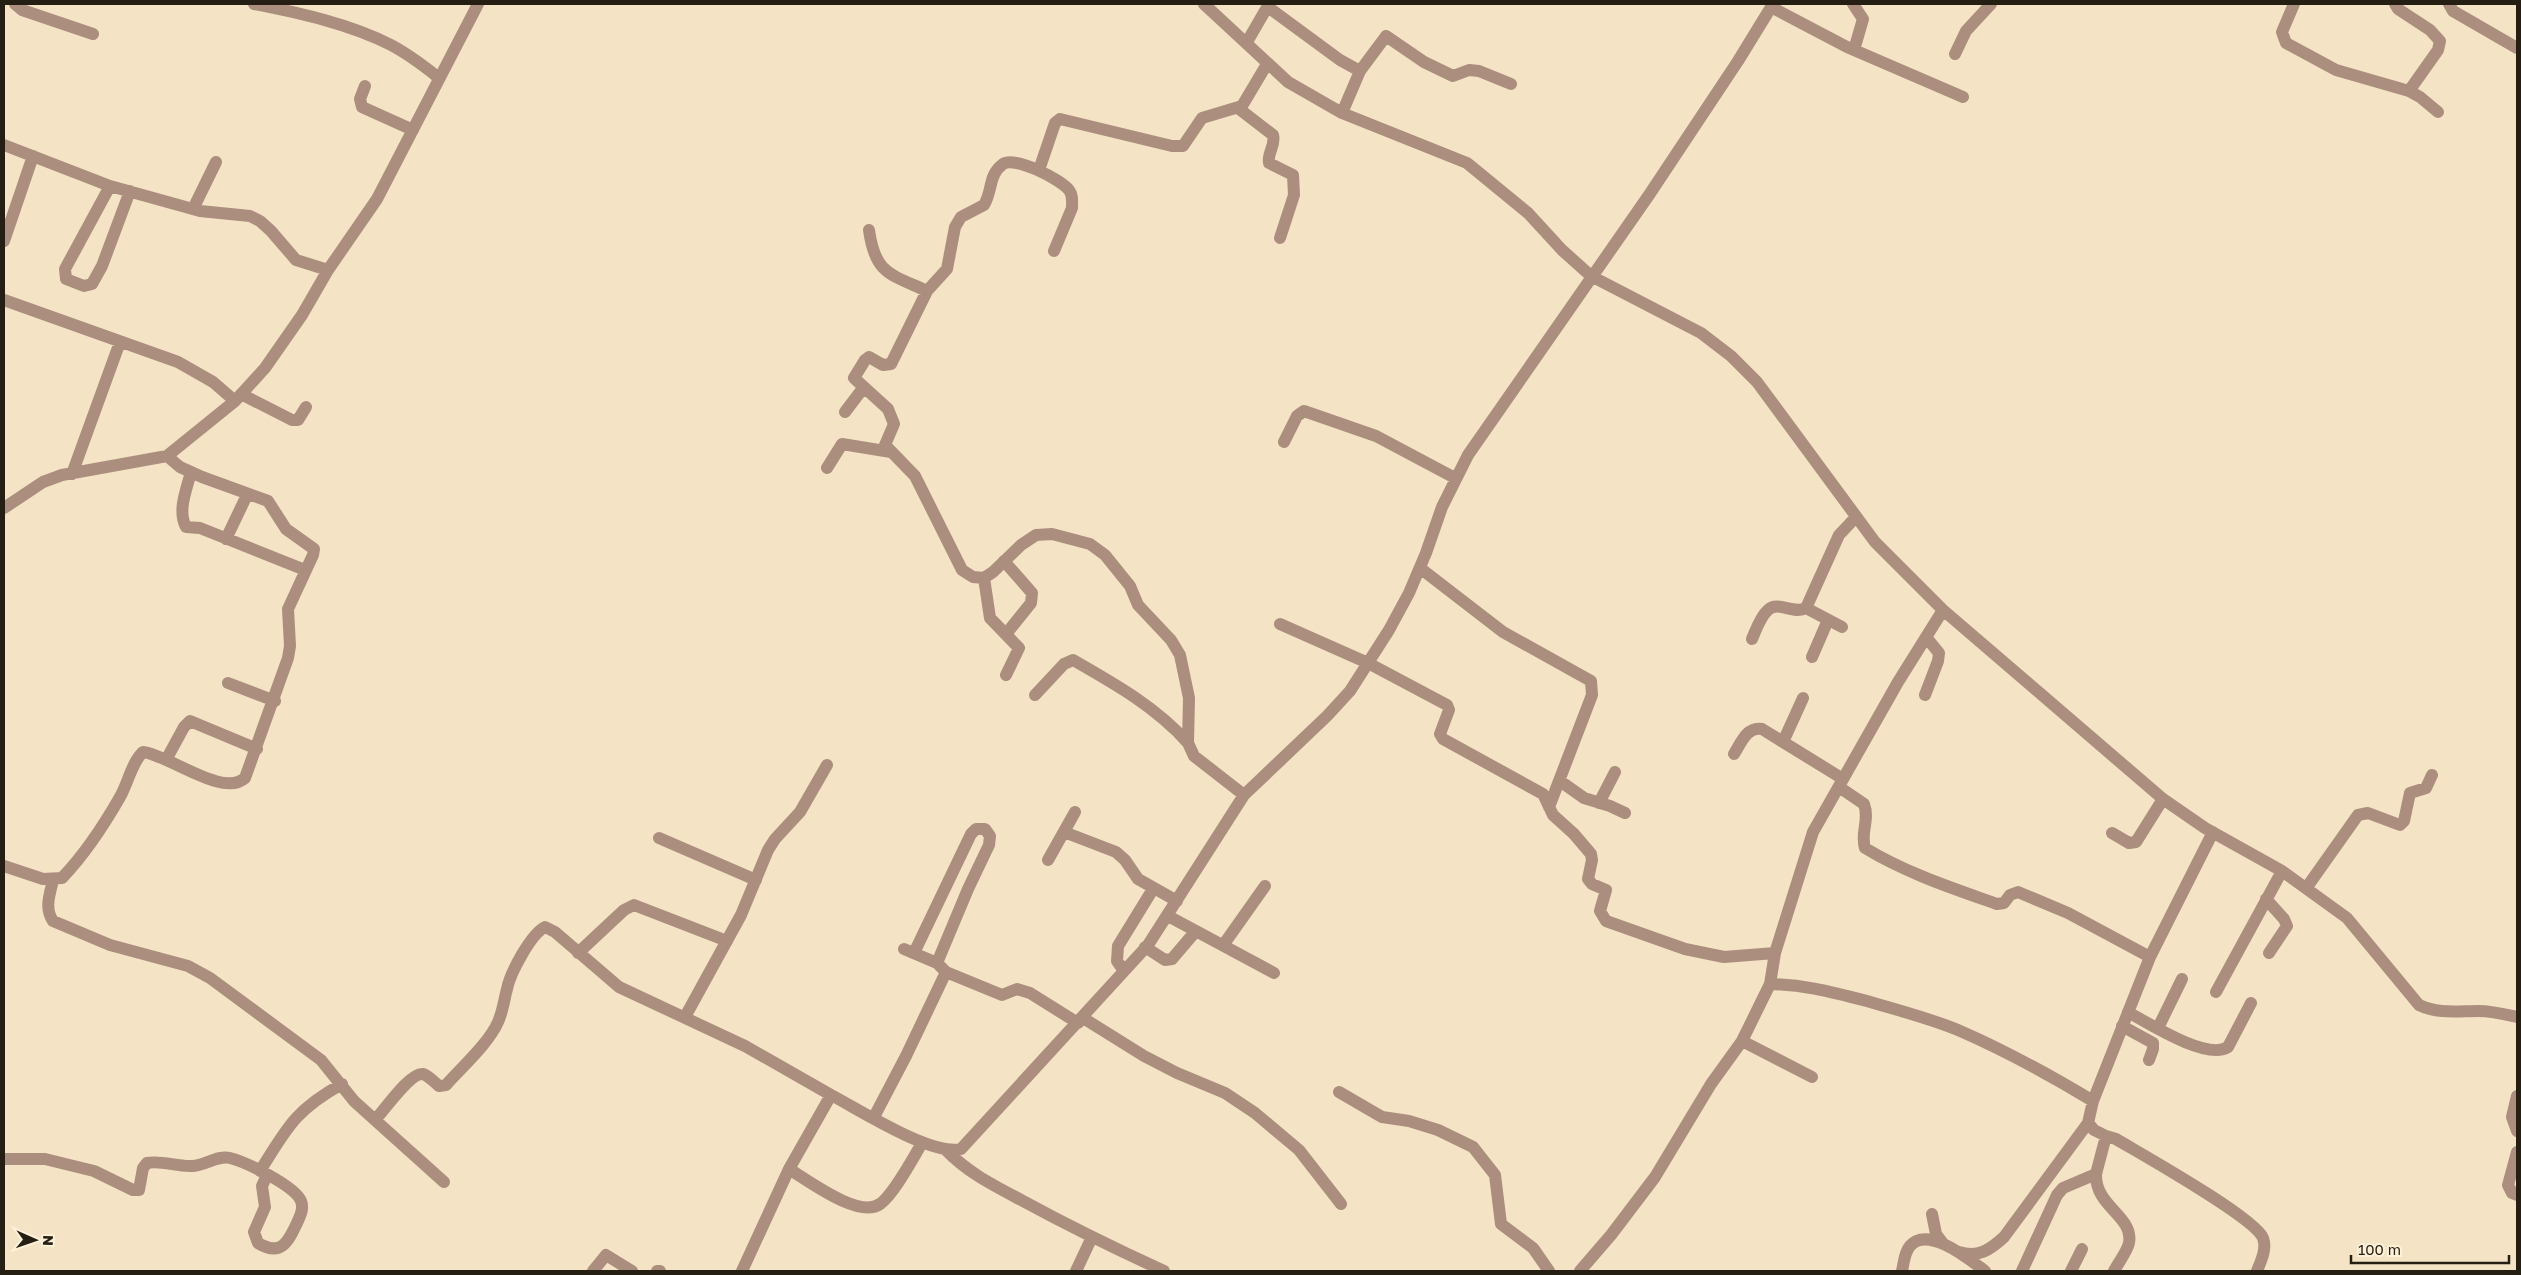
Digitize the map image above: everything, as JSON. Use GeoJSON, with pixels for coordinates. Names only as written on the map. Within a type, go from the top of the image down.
{"type":"FeatureCollection","features":[{"type":"Feature","properties":{"kind":"street"},"geometry":{"type":"LineString","coordinates":[[15,4],[22,10],[93,34]]}},
{"type":"Feature","properties":{"kind":"street"},"geometry":{"type":"LineString","coordinates":[[254,4],[329,22],[376,39],[408,55],[440,78]]}},
{"type":"Feature","properties":{"kind":"street"},"geometry":{"type":"LineString","coordinates":[[4,508],[43,482],[72,474],[167,456],[238,398],[266,368],[302,315],[328,270],[377,200],[478,4]]}},
{"type":"Feature","properties":{"kind":"street"},"geometry":{"type":"LineString","coordinates":[[1204,4],[1288,82],[1342,113],[1467,163],[1528,213],[1562,250],[1591,276],[1701,333],[1731,356],[1757,382],[1875,542],[1943,610],[2163,799],[2213,832],[2307,887],[2347,918],[2419,1005],[2430,1010],[2497,1012],[2517,1017]]}},
{"type":"Feature","properties":{"kind":"street"},"geometry":{"type":"LineString","coordinates":[[1853,4],[1863,19],[1854,50]]}},
{"type":"Feature","properties":{"kind":"street"},"geometry":{"type":"LineString","coordinates":[[1955,54],[1966,31],[1991,4]]}},
{"type":"Feature","properties":{"kind":"street"},"geometry":{"type":"LineString","coordinates":[[2294,4],[2282,32],[2286,43],[2336,70],[2410,91],[2438,112]]}},
{"type":"Feature","properties":{"kind":"street"},"geometry":{"type":"LineString","coordinates":[[2395,4],[2398,9],[2430,30],[2440,41],[2438,50],[2410,91]]}},
{"type":"Feature","properties":{"kind":"street"},"geometry":{"type":"LineString","coordinates":[[2449,4],[2453,11],[2517,48]]}},
{"type":"Feature","properties":{"kind":"street"},"geometry":{"type":"LineString","coordinates":[[1247,42],[1268,5],[1333,55],[1360,71]]}},
{"type":"Feature","properties":{"kind":"street"},"geometry":{"type":"LineString","coordinates":[[375,1120],[406,1082],[417,1074],[424,1074],[439,1086],[446,1085],[494,1030],[502,1011],[507,987],[514,968],[541,929],[547,927],[619,988],[745,1046],[831,1095],[922,1143],[946,1150],[965,1147],[1145,947],[1168,916],[1244,795],[1327,716],[1350,691],[1389,630],[1420,568],[1455,478],[1468,455],[1738,61],[1772,5],[1854,50],[1964,97]]}},
{"type":"Feature","properties":{"kind":"street"},"geometry":{"type":"LineString","coordinates":[[1342,113],[1360,71],[1382,38],[1388,36],[1424,62],[1446,74],[1455,76],[1469,70],[1478,71],[1511,84]]}},
{"type":"Feature","properties":{"kind":"street"},"geometry":{"type":"LineString","coordinates":[[1039,170],[1055,123],[1060,119],[1172,146],[1183,146],[1202,118],[1238,108],[1246,102],[1267,64]]}},
{"type":"Feature","properties":{"kind":"street"},"geometry":{"type":"LineString","coordinates":[[365,86],[360,99],[362,107],[413,130]]}},
{"type":"Feature","properties":{"kind":"street"},"geometry":{"type":"LineString","coordinates":[[1238,108],[1272,135],[1274,139],[1268,155],[1269,163],[1294,174],[1294,195],[1280,238]]}},
{"type":"Feature","properties":{"kind":"street"},"geometry":{"type":"LineString","coordinates":[[4,145],[110,186],[193,209],[250,216],[260,221],[271,231],[296,260],[328,270]]}},
{"type":"Feature","properties":{"kind":"street"},"geometry":{"type":"LineString","coordinates":[[4,241],[33,156]]}},
{"type":"Feature","properties":{"kind":"street"},"geometry":{"type":"LineString","coordinates":[[193,209],[216,162]]}},
{"type":"Feature","properties":{"kind":"street"},"geometry":{"type":"LineString","coordinates":[[1054,251],[1072,208],[1069,190],[1039,170],[1008,162],[994,173],[984,205],[961,217],[951,239],[950,260],[947,269],[927,290],[891,364],[883,365],[869,357],[854,376],[884,404],[892,416],[893,429],[885,444],[915,476],[962,570],[973,577],[984,578],[1021,545],[1036,535],[1052,534],[1090,544],[1105,555],[1130,586],[1138,605],[1171,640],[1180,655],[1189,698],[1188,743]]}},
{"type":"Feature","properties":{"kind":"street"},"geometry":{"type":"LineString","coordinates":[[110,186],[65,269],[66,279],[84,286],[92,284],[102,266],[130,191]]}},
{"type":"Feature","properties":{"kind":"street"},"geometry":{"type":"LineString","coordinates":[[869,230],[873,255],[878,263],[893,275],[927,290]]}},
{"type":"Feature","properties":{"kind":"street"},"geometry":{"type":"LineString","coordinates":[[4,300],[178,362],[238,398],[292,420],[298,420],[306,407]]}},
{"type":"Feature","properties":{"kind":"street"},"geometry":{"type":"LineString","coordinates":[[72,474],[120,342]]}},
{"type":"Feature","properties":{"kind":"street"},"geometry":{"type":"LineString","coordinates":[[845,412],[864,387]]}},
{"type":"Feature","properties":{"kind":"street"},"geometry":{"type":"LineString","coordinates":[[1284,442],[1297,416],[1304,411],[1376,436],[1455,478]]}},
{"type":"Feature","properties":{"kind":"street"},"geometry":{"type":"LineString","coordinates":[[827,468],[842,444],[891,452]]}},
{"type":"Feature","properties":{"kind":"street"},"geometry":{"type":"LineString","coordinates":[[4,866],[53,880],[62,878],[71,869],[113,810],[141,753],[149,753],[218,782],[232,784],[240,783],[245,778],[257,748],[275,701],[290,652],[288,609],[313,555],[312,546],[286,529],[268,501],[247,495],[191,472],[167,456]]}},
{"type":"Feature","properties":{"kind":"street"},"geometry":{"type":"LineString","coordinates":[[191,472],[184,502],[185,524],[188,528],[200,528],[306,570]]}},
{"type":"Feature","properties":{"kind":"street"},"geometry":{"type":"LineString","coordinates":[[226,539],[247,495]]}},
{"type":"Feature","properties":{"kind":"street"},"geometry":{"type":"LineString","coordinates":[[1752,638],[1764,614],[1772,607],[1776,606],[1796,612],[1806,608],[1840,535],[1856,517]]}},
{"type":"Feature","properties":{"kind":"street"},"geometry":{"type":"LineString","coordinates":[[1004,561],[1032,593],[1030,603],[1006,634]]}},
{"type":"Feature","properties":{"kind":"street"},"geometry":{"type":"LineString","coordinates":[[1420,568],[1503,632],[1591,681],[1592,695],[1549,807]]}},
{"type":"Feature","properties":{"kind":"street"},"geometry":{"type":"LineString","coordinates":[[984,578],[990,618],[1019,648],[1006,675]]}},
{"type":"Feature","properties":{"kind":"street"},"geometry":{"type":"LineString","coordinates":[[1806,608],[1842,627]]}},
{"type":"Feature","properties":{"kind":"street"},"geometry":{"type":"LineString","coordinates":[[1580,1271],[1611,1236],[1655,1177],[1711,1084],[1742,1041],[1770,984],[1775,953],[1813,832],[1943,610]]}},
{"type":"Feature","properties":{"kind":"street"},"geometry":{"type":"LineString","coordinates":[[1812,657],[1828,620]]}},
{"type":"Feature","properties":{"kind":"street"},"geometry":{"type":"LineString","coordinates":[[1280,624],[1368,663],[1447,705],[1449,710],[1440,734],[1443,739],[1543,794],[1553,815],[1574,834],[1591,854],[1592,860],[1588,879],[1592,884],[1606,890],[1600,911],[1606,921],[1685,949],[1724,958],[1775,953]]}},
{"type":"Feature","properties":{"kind":"street"},"geometry":{"type":"LineString","coordinates":[[1925,695],[1938,661],[1938,653],[1926,637]]}},
{"type":"Feature","properties":{"kind":"street"},"geometry":{"type":"LineString","coordinates":[[1035,695],[1064,664],[1073,660],[1130,692],[1172,725],[1188,743],[1194,756],[1244,795]]}},
{"type":"Feature","properties":{"kind":"street"},"geometry":{"type":"LineString","coordinates":[[228,683],[275,701]]}},
{"type":"Feature","properties":{"kind":"street"},"geometry":{"type":"LineString","coordinates":[[1783,742],[1803,698]]}},
{"type":"Feature","properties":{"kind":"street"},"geometry":{"type":"LineString","coordinates":[[166,760],[184,727],[190,721],[257,748]]}},
{"type":"Feature","properties":{"kind":"street"},"geometry":{"type":"LineString","coordinates":[[1734,754],[1749,731],[1755,728],[1783,742],[1841,783],[1864,804],[1867,818],[1863,842],[1865,848],[1874,854],[1917,875],[1997,904],[2004,903],[2010,895],[2018,892],[2068,913],[2150,957]]}},
{"type":"Feature","properties":{"kind":"street"},"geometry":{"type":"LineString","coordinates":[[685,1017],[727,941],[775,839],[800,812],[827,765]]}},
{"type":"Feature","properties":{"kind":"street"},"geometry":{"type":"LineString","coordinates":[[1599,803],[1615,772]]}},
{"type":"Feature","properties":{"kind":"street"},"geometry":{"type":"LineString","coordinates":[[2307,887],[2358,815],[2368,813],[2400,825],[2404,821],[2410,793],[2426,788],[2432,775]]}},
{"type":"Feature","properties":{"kind":"street"},"geometry":{"type":"LineString","coordinates":[[1560,781],[1584,798],[1625,813]]}},
{"type":"Feature","properties":{"kind":"street"},"geometry":{"type":"LineString","coordinates":[[2112,833],[2129,843],[2136,842],[2163,799]]}},
{"type":"Feature","properties":{"kind":"street"},"geometry":{"type":"LineString","coordinates":[[1048,860],[1075,812]]}},
{"type":"Feature","properties":{"kind":"street"},"geometry":{"type":"LineString","coordinates":[[874,1117],[942,967],[968,889],[989,845],[990,836],[985,829],[976,829],[971,834],[909,951],[942,967],[1002,995],[1017,989],[1030,993],[1176,1073],[1225,1093],[1255,1113],[1299,1150],[1341,1204]]}},
{"type":"Feature","properties":{"kind":"street"},"geometry":{"type":"LineString","coordinates":[[1064,832],[1116,852],[1125,860],[1138,879],[1177,901]]}},
{"type":"Feature","properties":{"kind":"street"},"geometry":{"type":"LineString","coordinates":[[1959,1252],[1974,1254],[1991,1249],[2004,1236],[2088,1123],[2093,1101],[2150,957],[2213,832]]}},
{"type":"Feature","properties":{"kind":"street"},"geometry":{"type":"LineString","coordinates":[[660,838],[756,880]]}},
{"type":"Feature","properties":{"kind":"street"},"geometry":{"type":"LineString","coordinates":[[2216,992],[2282,871]]}},
{"type":"Feature","properties":{"kind":"street"},"geometry":{"type":"LineString","coordinates":[[53,880],[48,905],[49,915],[53,921],[110,945],[188,966],[210,978],[322,1060],[364,1112],[444,1182]]}},
{"type":"Feature","properties":{"kind":"street"},"geometry":{"type":"LineString","coordinates":[[1224,944],[1265,886]]}},
{"type":"Feature","properties":{"kind":"street"},"geometry":{"type":"LineString","coordinates":[[1124,971],[1117,961],[1118,946],[1153,889]]}},
{"type":"Feature","properties":{"kind":"street"},"geometry":{"type":"LineString","coordinates":[[2266,899],[2284,919],[2287,926],[2269,953]]}},
{"type":"Feature","properties":{"kind":"street"},"geometry":{"type":"LineString","coordinates":[[578,953],[624,910],[634,905],[727,941]]}},
{"type":"Feature","properties":{"kind":"street"},"geometry":{"type":"LineString","coordinates":[[1168,916],[1194,932],[1224,944],[1274,973]]}},
{"type":"Feature","properties":{"kind":"street"},"geometry":{"type":"LineString","coordinates":[[1145,947],[1165,960],[1172,959],[1194,932]]}},
{"type":"Feature","properties":{"kind":"street"},"geometry":{"type":"LineString","coordinates":[[2158,1028],[2182,979]]}},
{"type":"Feature","properties":{"kind":"street"},"geometry":{"type":"LineString","coordinates":[[1770,984],[1800,985],[1817,988],[1937,1022],[1959,1030],[2055,1078],[2093,1101]]}},
{"type":"Feature","properties":{"kind":"street"},"geometry":{"type":"LineString","coordinates":[[2128,1012],[2179,1040],[2216,1051],[2228,1047],[2251,1003]]}},
{"type":"Feature","properties":{"kind":"street"},"geometry":{"type":"LineString","coordinates":[[2122,1026],[2153,1043],[2149,1060]]}},
{"type":"Feature","properties":{"kind":"street"},"geometry":{"type":"LineString","coordinates":[[1742,1041],[1812,1077]]}},
{"type":"Feature","properties":{"kind":"street"},"geometry":{"type":"LineString","coordinates":[[4,1159],[45,1159],[94,1170],[133,1190],[139,1190],[143,1168],[147,1163],[154,1161],[196,1166],[222,1158],[230,1158],[264,1173],[294,1190],[303,1207],[288,1242],[279,1248],[270,1248],[258,1243],[254,1232],[265,1207],[262,1186],[264,1173],[290,1122],[306,1106],[342,1084]]}},
{"type":"Feature","properties":{"kind":"street"},"geometry":{"type":"LineString","coordinates":[[1339,1092],[1382,1118],[1410,1121],[1438,1130],[1473,1147],[1495,1175],[1501,1224],[1533,1248],[1550,1271]]}},
{"type":"Feature","properties":{"kind":"street"},"geometry":{"type":"LineString","coordinates":[[742,1271],[789,1169],[831,1095]]}},
{"type":"Feature","properties":{"kind":"street"},"geometry":{"type":"LineString","coordinates":[[2517,1096],[2512,1117],[2517,1131]]}},
{"type":"Feature","properties":{"kind":"street"},"geometry":{"type":"LineString","coordinates":[[2088,1123],[2094,1130],[2116,1139],[2252,1223],[2263,1238],[2264,1244],[2258,1271]]}},
{"type":"Feature","properties":{"kind":"street"},"geometry":{"type":"LineString","coordinates":[[2106,1136],[2096,1174],[2098,1191],[2120,1218],[2129,1236],[2129,1244],[2114,1271]]}},
{"type":"Feature","properties":{"kind":"street"},"geometry":{"type":"LineString","coordinates":[[789,1169],[852,1205],[870,1208],[882,1202],[922,1143]]}},
{"type":"Feature","properties":{"kind":"street"},"geometry":{"type":"LineString","coordinates":[[946,1150],[960,1164],[978,1177],[1092,1237],[1164,1271]]}},
{"type":"Feature","properties":{"kind":"street"},"geometry":{"type":"LineString","coordinates":[[2517,1152],[2508,1184],[2512,1193],[2517,1195]]}},
{"type":"Feature","properties":{"kind":"street"},"geometry":{"type":"LineString","coordinates":[[2022,1271],[2057,1195],[2063,1188],[2096,1174]]}},
{"type":"Feature","properties":{"kind":"street"},"geometry":{"type":"LineString","coordinates":[[1932,1214],[1936,1234],[1942,1242],[1985,1271]]}},
{"type":"Feature","properties":{"kind":"street"},"geometry":{"type":"LineString","coordinates":[[1076,1271],[1092,1237]]}},
{"type":"Feature","properties":{"kind":"street"},"geometry":{"type":"LineString","coordinates":[[1902,1271],[1906,1254],[1916,1241],[1942,1242]]}},
{"type":"Feature","properties":{"kind":"street"},"geometry":{"type":"LineString","coordinates":[[2071,1271],[2082,1249]]}},
{"type":"Feature","properties":{"kind":"street"},"geometry":{"type":"LineString","coordinates":[[593,1271],[606,1255],[632,1271]]}}]}
